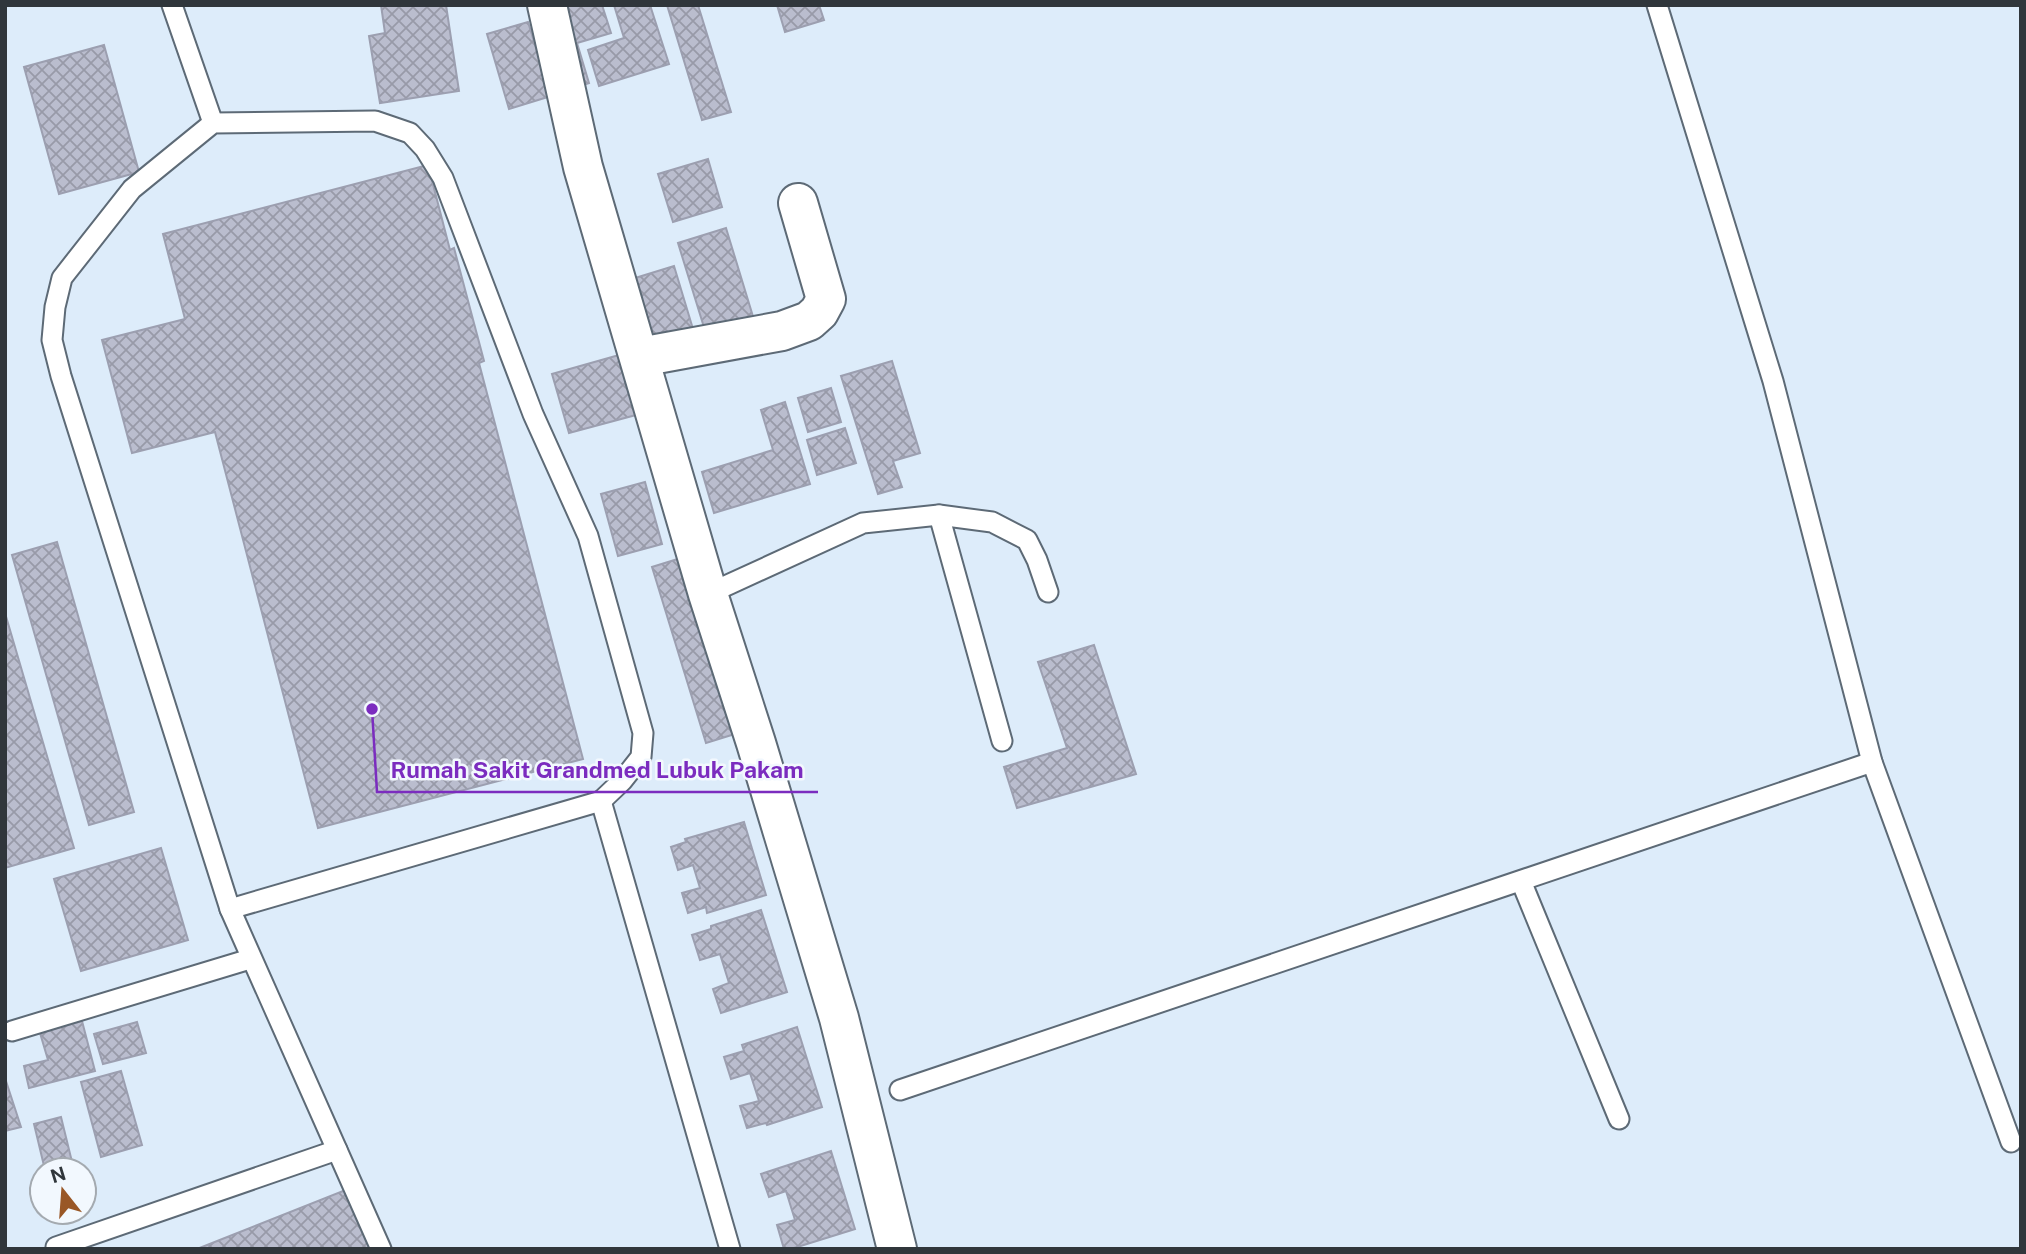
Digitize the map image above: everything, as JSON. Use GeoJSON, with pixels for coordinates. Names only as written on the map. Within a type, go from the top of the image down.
{"type":"FeatureCollection","features":[{"type":"Feature","properties":{"kind":"street"},"geometry":{"type":"LineString","coordinates":[[547,5],[583,167],[708,594],[839,1018],[897,1249]]}},
{"type":"Feature","properties":{"kind":"street"},"geometry":{"type":"LineString","coordinates":[[640,357],[782,331],[809,321],[819,312],[826,299],[798,203]]}},
{"type":"Feature","properties":{"kind":"lane"},"geometry":{"type":"LineString","coordinates":[[172,5],[213,123]]}},
{"type":"Feature","properties":{"kind":"lane"},"geometry":{"type":"LineString","coordinates":[[1657,5],[1773,381],[1872,762],[2011,1142]]}},
{"type":"Feature","properties":{"kind":"lane"},"geometry":{"type":"LineString","coordinates":[[230,909],[601,801],[641,757],[643,733],[588,536],[533,414],[443,178],[425,149],[410,133],[375,121],[213,123],[132,189],[62,278],[55,307],[52,340],[61,376],[230,909],[381,1249]]}},
{"type":"Feature","properties":{"kind":"lane"},"geometry":{"type":"LineString","coordinates":[[708,594],[863,523],[939,515],[992,522],[1027,540],[1048,592]]}},
{"type":"Feature","properties":{"kind":"lane"},"geometry":{"type":"LineString","coordinates":[[939,515],[1002,741]]}},
{"type":"Feature","properties":{"kind":"lane"},"geometry":{"type":"LineString","coordinates":[[900,1090],[1872,762]]}},
{"type":"Feature","properties":{"kind":"lane"},"geometry":{"type":"LineString","coordinates":[[601,801],[730,1249]]}},
{"type":"Feature","properties":{"kind":"lane"},"geometry":{"type":"LineString","coordinates":[[1521,881],[1619,1119]]}},
{"type":"Feature","properties":{"kind":"lane"},"geometry":{"type":"LineString","coordinates":[[12,1031],[250,959]]}},
{"type":"Feature","properties":{"kind":"lane"},"geometry":{"type":"LineString","coordinates":[[56,1247],[337,1150]]}},
{"type":"Feature","properties":{"kind":"building"},"geometry":{"type":"Polygon","coordinates":[[[381,5],[446,5],[459,91],[380,103],[369,36],[385,33],[381,5]]]}},
{"type":"Feature","properties":{"kind":"building"},"geometry":{"type":"Polygon","coordinates":[[[552,5],[602,5],[611,33],[577,43],[589,83],[577,87],[552,5]]]}},
{"type":"Feature","properties":{"kind":"building"},"geometry":{"type":"Polygon","coordinates":[[[614,5],[650,5],[669,64],[599,86],[588,50],[624,38],[614,5]]]}},
{"type":"Feature","properties":{"kind":"building"},"geometry":{"type":"Polygon","coordinates":[[[667,5],[698,5],[731,112],[702,120],[667,5]]]}},
{"type":"Feature","properties":{"kind":"building"},"geometry":{"type":"Polygon","coordinates":[[[777,5],[819,5],[824,20],[785,32],[777,5]]]}},
{"type":"Feature","properties":{"kind":"building"},"geometry":{"type":"Polygon","coordinates":[[[528,22],[551,96],[509,109],[487,34],[528,22]]]}},
{"type":"Feature","properties":{"kind":"building"},"geometry":{"type":"Polygon","coordinates":[[[104,45],[139,172],[59,194],[24,67],[104,45]]]}},
{"type":"Feature","properties":{"kind":"building"},"geometry":{"type":"Polygon","coordinates":[[[708,159],[722,207],[673,222],[658,174],[708,159]]]}},
{"type":"Feature","properties":{"kind":"building"},"geometry":{"type":"Polygon","coordinates":[[[428,165],[450,250],[454,248],[484,361],[479,363],[583,759],[318,828],[215,432],[132,453],[102,340],[185,319],[163,234],[428,165]]]}},
{"type":"Feature","properties":{"kind":"building"},"geometry":{"type":"Polygon","coordinates":[[[726,228],[755,323],[707,337],[678,243],[726,228]]]}},
{"type":"Feature","properties":{"kind":"building"},"geometry":{"type":"Polygon","coordinates":[[[674,266],[693,329],[651,342],[632,279],[674,266]]]}},
{"type":"Feature","properties":{"kind":"building"},"geometry":{"type":"Polygon","coordinates":[[[619,355],[636,415],[569,433],[552,374],[619,355]]]}},
{"type":"Feature","properties":{"kind":"building"},"geometry":{"type":"Polygon","coordinates":[[[892,361],[920,453],[893,461],[902,487],[878,494],[841,376],[892,361]]]}},
{"type":"Feature","properties":{"kind":"building"},"geometry":{"type":"Polygon","coordinates":[[[831,388],[841,422],[808,432],[798,398],[831,388]]]}},
{"type":"Feature","properties":{"kind":"building"},"geometry":{"type":"Polygon","coordinates":[[[785,402],[810,484],[714,513],[702,472],[773,450],[761,410],[785,402]]]}},
{"type":"Feature","properties":{"kind":"building"},"geometry":{"type":"Polygon","coordinates":[[[845,428],[856,463],[817,475],[807,440],[845,428]]]}},
{"type":"Feature","properties":{"kind":"building"},"geometry":{"type":"Polygon","coordinates":[[[645,482],[662,544],[618,556],[601,494],[645,482]]]}},
{"type":"Feature","properties":{"kind":"building"},"geometry":{"type":"Polygon","coordinates":[[[57,542],[134,812],[89,825],[12,555],[57,542]]]}},
{"type":"Feature","properties":{"kind":"building"},"geometry":{"type":"Polygon","coordinates":[[[684,557],[738,733],[706,743],[652,567],[684,557]]]}},
{"type":"Feature","properties":{"kind":"building"},"geometry":{"type":"Polygon","coordinates":[[[5,613],[74,848],[5,868],[5,613]]]}},
{"type":"Feature","properties":{"kind":"building"},"geometry":{"type":"Polygon","coordinates":[[[1094,645],[1136,774],[1017,808],[1004,767],[1067,748],[1038,662],[1094,645]]]}},
{"type":"Feature","properties":{"kind":"building"},"geometry":{"type":"Polygon","coordinates":[[[744,822],[766,895],[707,913],[706,907],[688,913],[682,893],[700,888],[693,865],[678,870],[671,847],[686,842],[685,839],[744,822]]]}},
{"type":"Feature","properties":{"kind":"building"},"geometry":{"type":"Polygon","coordinates":[[[161,848],[188,940],[81,971],[54,879],[161,848]]]}},
{"type":"Feature","properties":{"kind":"building"},"geometry":{"type":"Polygon","coordinates":[[[761,910],[787,992],[721,1013],[713,989],[729,983],[720,954],[700,960],[692,935],[761,910]]]}},
{"type":"Feature","properties":{"kind":"building"},"geometry":{"type":"Polygon","coordinates":[[[82,1021],[95,1071],[29,1088],[24,1066],[48,1060],[40,1033],[82,1021]]]}},
{"type":"Feature","properties":{"kind":"building"},"geometry":{"type":"Polygon","coordinates":[[[137,1022],[146,1053],[103,1064],[94,1034],[137,1022]]]}},
{"type":"Feature","properties":{"kind":"building"},"geometry":{"type":"Polygon","coordinates":[[[797,1027],[822,1107],[767,1125],[766,1123],[747,1128],[740,1106],[759,1101],[750,1073],[731,1079],[724,1057],[744,1051],[742,1045],[797,1027]]]}},
{"type":"Feature","properties":{"kind":"building"},"geometry":{"type":"Polygon","coordinates":[[[121,1071],[142,1145],[101,1157],[81,1082],[121,1071]]]}},
{"type":"Feature","properties":{"kind":"building"},"geometry":{"type":"Polygon","coordinates":[[[5,1078],[21,1127],[5,1131],[5,1078]]]}},
{"type":"Feature","properties":{"kind":"building"},"geometry":{"type":"Polygon","coordinates":[[[61,1117],[71,1156],[42,1156],[34,1124],[61,1117]]]}},
{"type":"Feature","properties":{"kind":"building"},"geometry":{"type":"Polygon","coordinates":[[[831,1151],[855,1229],[784,1249],[777,1225],[795,1220],[786,1191],[769,1197],[761,1174],[831,1151]]]}},
{"type":"Feature","properties":{"kind":"building"},"geometry":{"type":"Polygon","coordinates":[[[348,1189],[372,1249],[197,1249],[348,1189]]]}},
{"type":"Feature","properties":{"kind":"place","name":"Rumah Sakit Grandmed Lubuk Pakam"},"geometry":{"type":"Point","coordinates":[372,709]}}]}
